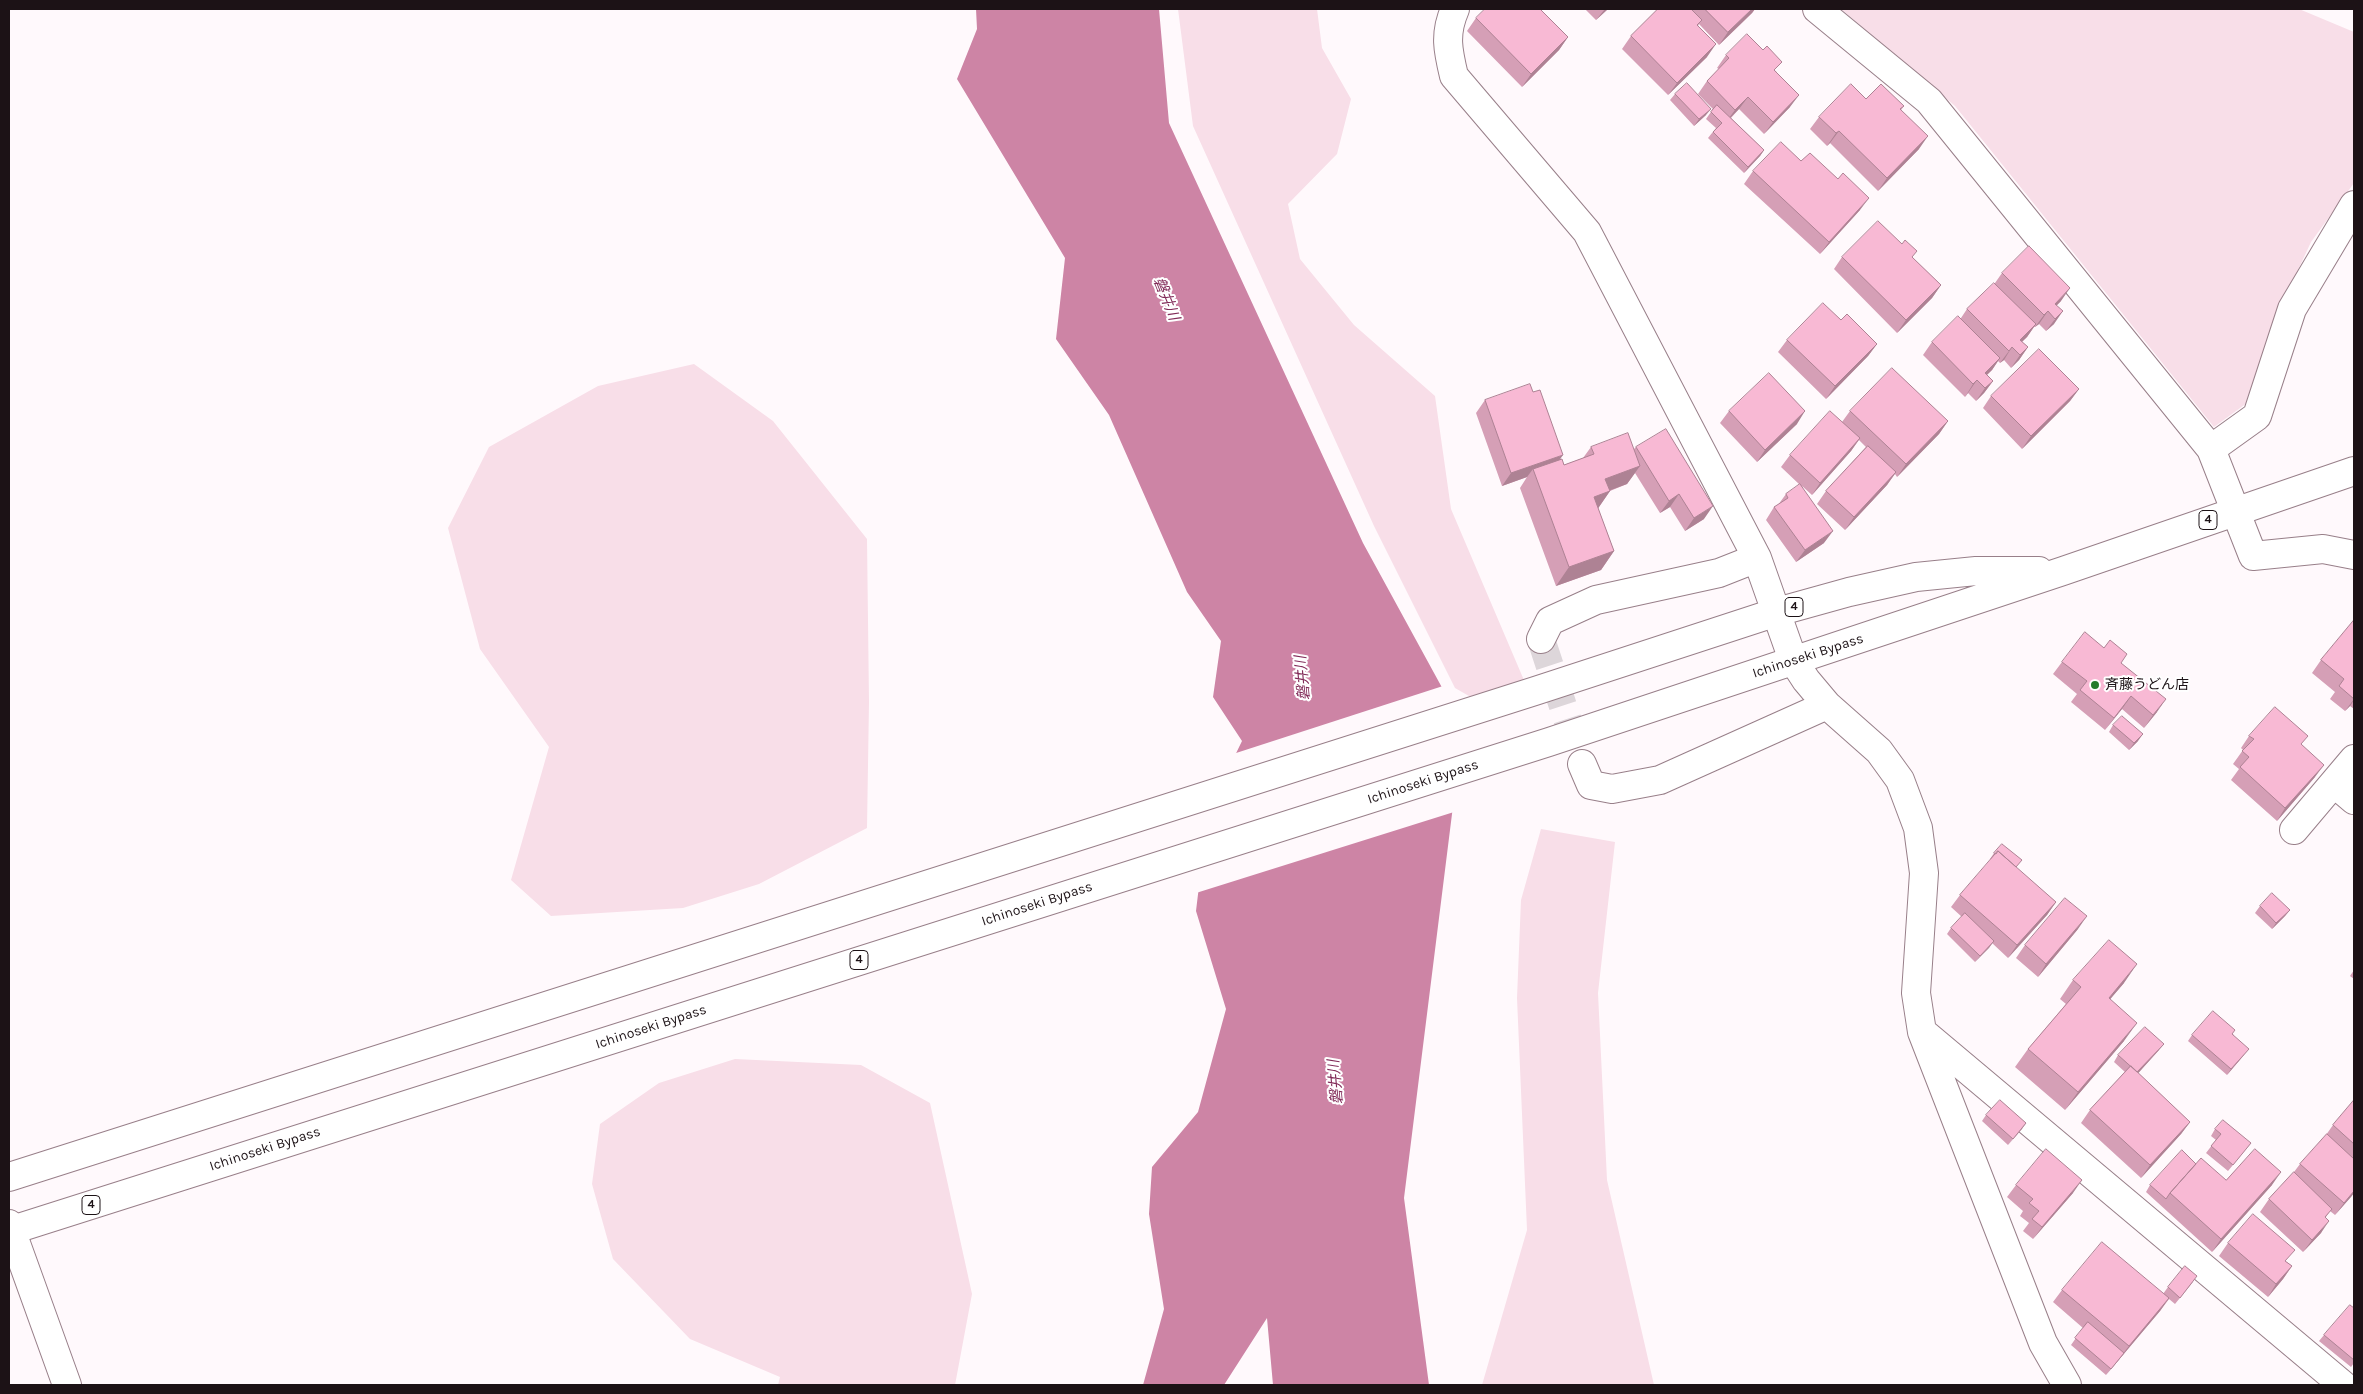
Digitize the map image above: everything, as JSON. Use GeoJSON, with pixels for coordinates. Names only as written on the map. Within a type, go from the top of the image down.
{"type":"FeatureCollection","features":[{"type":"Feature","properties":{"kind":"main road"},"geometry":{"type":"LineString","coordinates":[[1455,9],[1449,23],[1447,49],[1454,76],[1587,232],[1757,558],[1793,660],[1806,680],[1827,705],[1879,752],[1900,780],[1918,828],[1924,872],[1916,993],[1922,1032],[2043,1343],[2067,1385]]}},
{"type":"Feature","properties":{"kind":"main road"},"geometry":{"type":"LineString","coordinates":[[1817,9],[1929,101],[2211,449],[2253,556],[2324,549],[2354,555]]}},
{"type":"Feature","properties":{"kind":"main road"},"geometry":{"type":"LineString","coordinates":[[2211,449],[2257,416],[2292,309],[2354,205]]}},
{"type":"Feature","properties":{"kind":"main road","name":"Ichinoseki Bypass"},"geometry":{"type":"LineString","coordinates":[[10,1228],[1549,742],[2063,571],[2354,471]]}},
{"type":"Feature","properties":{"kind":"main road"},"geometry":{"type":"LineString","coordinates":[[1541,639],[1550,621],[1596,600],[1719,573],[1757,558]]}},
{"type":"Feature","properties":{"kind":"main road","name":"Ichinoseki Bypass"},"geometry":{"type":"LineString","coordinates":[[9,1177],[1535,692],[1777,612],[1849,592],[1916,577],[1976,571],[2063,571]]}},
{"type":"Feature","properties":{"kind":"main road"},"geometry":{"type":"LineString","coordinates":[[1582,764],[1591,785],[1605,788],[1612,789],[1660,780],[1827,705]]}},
{"type":"Feature","properties":{"kind":"main road"},"geometry":{"type":"LineString","coordinates":[[2294,830],[2354,758]]}},
{"type":"Feature","properties":{"kind":"main road"},"geometry":{"type":"LineString","coordinates":[[2334,783],[2354,800]]}},
{"type":"Feature","properties":{"kind":"main road"},"geometry":{"type":"LineString","coordinates":[[1922,1032],[2343,1385]]}},
{"type":"Feature","properties":{"kind":"main road"},"geometry":{"type":"LineString","coordinates":[[10,1228],[67,1385]]}},
{"type":"Feature","properties":{"kind":"shaded area"},"geometry":{"type":"Polygon","coordinates":[[[1178,9],[1317,9],[1322,48],[1351,99],[1337,154],[1288,204],[1300,259],[1354,325],[1435,396],[1451,509],[1529,692],[1490,708],[1455,688],[1374,526],[1193,126],[1178,9]]]}},
{"type":"Feature","properties":{"kind":"shaded area"},"geometry":{"type":"Polygon","coordinates":[[[1841,9],[2299,9],[2354,32],[2354,183],[2311,242],[2284,300],[2247,403],[2214,427],[1955,106],[1841,9]]]}},
{"type":"Feature","properties":{"kind":"shaded area"},"geometry":{"type":"Polygon","coordinates":[[[694,364],[773,421],[867,539],[869,702],[867,828],[759,884],[683,908],[551,916],[511,880],[549,747],[480,649],[448,528],[489,447],[598,386],[694,364]]]}},
{"type":"Feature","properties":{"kind":"shaded area"},"geometry":{"type":"Polygon","coordinates":[[[1541,829],[1615,842],[1598,993],[1607,1180],[1654,1385],[1482,1385],[1527,1230],[1517,998],[1521,900],[1541,829]]]}},
{"type":"Feature","properties":{"kind":"shaded area"},"geometry":{"type":"Polygon","coordinates":[[[735,1059],[861,1065],[930,1103],[972,1294],[955,1385],[778,1385],[780,1377],[690,1339],[613,1259],[592,1184],[600,1124],[659,1083],[735,1059]]]}},
{"type":"Feature","properties":{"kind":"water","name":"磐井川"},"geometry":{"type":"Polygon","coordinates":[[[976,9],[1159,9],[1169,123],[1363,543],[1463,726],[1404,1198],[1429,1385],[1273,1385],[1267,1318],[1224,1385],[1143,1385],[1164,1309],[1149,1214],[1152,1167],[1198,1112],[1226,1009],[1196,911],[1208,811],[1242,741],[1213,697],[1221,641],[1187,592],[1109,415],[1056,339],[1065,258],[957,79],[977,29],[976,9]]]}},
{"type":"Feature","properties":{"kind":"pier"},"geometry":{"type":"Polygon","coordinates":[[[1443,686],[1465,726],[1454,812],[1196,893],[1205,810],[1233,754],[1443,686]]]}},
{"type":"Feature","properties":{"kind":"building"},"geometry":{"type":"Polygon","coordinates":[[[1485,9],[1540,9],[1568,37],[1531,74],[1476,18],[1485,9]]]}},
{"type":"Feature","properties":{"kind":"building"},"geometry":{"type":"Polygon","coordinates":[[[1658,9],[1691,9],[1702,20],[1697,25],[1716,44],[1677,83],[1631,36],[1658,9]]]}},
{"type":"Feature","properties":{"kind":"building"},"geometry":{"type":"Polygon","coordinates":[[[1705,9],[1752,9],[1728,32],[1705,9]]]}},
{"type":"Feature","properties":{"kind":"building"},"geometry":{"type":"Polygon","coordinates":[[[1747,34],[1763,50],[1767,46],[1782,62],[1774,70],[1799,95],[1773,122],[1748,97],[1735,110],[1707,81],[1729,58],[1726,55],[1747,34]]]}},
{"type":"Feature","properties":{"kind":"building"},"geometry":{"type":"Polygon","coordinates":[[[1687,83],[1711,109],[1699,119],[1675,94],[1687,83]]]}},
{"type":"Feature","properties":{"kind":"building"},"geometry":{"type":"Polygon","coordinates":[[[1851,84],[1866,99],[1881,84],[1904,106],[1900,109],[1928,136],[1887,178],[1839,131],[1836,133],[1819,117],[1851,84]]]}},
{"type":"Feature","properties":{"kind":"building"},"geometry":{"type":"Polygon","coordinates":[[[1717,105],[1764,150],[1748,167],[1713,132],[1722,123],[1711,112],[1717,105]]]}},
{"type":"Feature","properties":{"kind":"building"},"geometry":{"type":"Polygon","coordinates":[[[1781,142],[1801,161],[1810,153],[1838,179],[1843,173],[1869,198],[1829,242],[1753,171],[1781,142]]]}},
{"type":"Feature","properties":{"kind":"building"},"geometry":{"type":"Polygon","coordinates":[[[1878,221],[1902,244],[1905,240],[1917,251],[1912,257],[1941,285],[1906,320],[1842,257],[1878,221]]]}},
{"type":"Feature","properties":{"kind":"building"},"geometry":{"type":"Polygon","coordinates":[[[2029,246],[2070,288],[2055,304],[2063,311],[2055,319],[2048,311],[2044,315],[2002,273],[2029,246]]]}},
{"type":"Feature","properties":{"kind":"building"},"geometry":{"type":"Polygon","coordinates":[[[1994,283],[2036,324],[2020,340],[2028,347],[2020,355],[2012,347],[2009,351],[1967,309],[1994,283]]]}},
{"type":"Feature","properties":{"kind":"building"},"geometry":{"type":"Polygon","coordinates":[[[1823,303],[1841,320],[1847,314],[1877,344],[1835,386],[1787,340],[1823,303]]]}},
{"type":"Feature","properties":{"kind":"building"},"geometry":{"type":"Polygon","coordinates":[[[1958,316],[2000,358],[1985,373],[1993,381],[1985,388],[1977,380],[1973,384],[1932,342],[1958,316]]]}},
{"type":"Feature","properties":{"kind":"building"},"geometry":{"type":"Polygon","coordinates":[[[2039,349],[2079,389],[2031,436],[1991,396],[2039,349]]]}},
{"type":"Feature","properties":{"kind":"building"},"geometry":{"type":"Polygon","coordinates":[[[1892,368],[1948,421],[1906,464],[1850,411],[1892,368]]]}},
{"type":"Feature","properties":{"kind":"building"},"geometry":{"type":"Polygon","coordinates":[[[1769,373],[1805,411],[1765,450],[1729,411],[1769,373]]]}},
{"type":"Feature","properties":{"kind":"building"},"geometry":{"type":"Polygon","coordinates":[[[1530,384],[1533,392],[1540,390],[1563,455],[1511,473],[1485,400],[1530,384]]]}},
{"type":"Feature","properties":{"kind":"building"},"geometry":{"type":"Polygon","coordinates":[[[1830,411],[1860,438],[1820,483],[1790,455],[1830,411]]]}},
{"type":"Feature","properties":{"kind":"building"},"geometry":{"type":"Polygon","coordinates":[[[1666,429],[1713,506],[1694,518],[1679,494],[1669,501],[1636,447],[1666,429]]]}},
{"type":"Feature","properties":{"kind":"building"},"geometry":{"type":"Polygon","coordinates":[[[1628,433],[1640,466],[1605,479],[1610,491],[1594,497],[1614,551],[1569,567],[1533,469],[1562,459],[1564,465],[1594,454],[1591,447],[1628,433]]]}},
{"type":"Feature","properties":{"kind":"building"},"geometry":{"type":"Polygon","coordinates":[[[1868,446],[1896,472],[1854,517],[1826,491],[1868,446]]]}},
{"type":"Feature","properties":{"kind":"building"},"geometry":{"type":"Polygon","coordinates":[[[1800,484],[1833,531],[1805,550],[1774,507],[1788,498],[1786,494],[1800,484]]]}},
{"type":"Feature","properties":{"kind":"building"},"geometry":{"type":"Polygon","coordinates":[[[2354,620],[2354,699],[2339,686],[2344,679],[2321,660],[2354,620]]]}},
{"type":"Feature","properties":{"kind":"building"},"geometry":{"type":"Polygon","coordinates":[[[2085,632],[2104,648],[2110,640],[2127,654],[2121,663],[2166,699],[2153,715],[2131,696],[2114,718],[2080,690],[2087,681],[2062,662],[2085,632]]]}},
{"type":"Feature","properties":{"kind":"building"},"geometry":{"type":"Polygon","coordinates":[[[2275,707],[2308,736],[2301,744],[2324,765],[2285,808],[2240,767],[2249,757],[2242,751],[2254,739],[2249,736],[2275,707]]]}},
{"type":"Feature","properties":{"kind":"building"},"geometry":{"type":"Polygon","coordinates":[[[2122,716],[2143,734],[2134,743],[2113,725],[2122,716]]]}},
{"type":"Feature","properties":{"kind":"building"},"geometry":{"type":"Polygon","coordinates":[[[2002,844],[2022,860],[2016,867],[1998,851],[1996,854],[1994,853],[2002,844]]]}},
{"type":"Feature","properties":{"kind":"building"},"geometry":{"type":"Polygon","coordinates":[[[1998,851],[2056,902],[2017,945],[1960,895],[1998,851]]]}},
{"type":"Feature","properties":{"kind":"building"},"geometry":{"type":"Polygon","coordinates":[[[2272,893],[2290,910],[2276,923],[2260,906],[2272,893]]]}},
{"type":"Feature","properties":{"kind":"building"},"geometry":{"type":"Polygon","coordinates":[[[2065,898],[2087,916],[2046,964],[2025,945],[2065,898]]]}},
{"type":"Feature","properties":{"kind":"building"},"geometry":{"type":"Polygon","coordinates":[[[1965,913],[1994,941],[1980,956],[1951,928],[1965,913]]]}},
{"type":"Feature","properties":{"kind":"building"},"geometry":{"type":"Polygon","coordinates":[[[2109,940],[2137,964],[2109,998],[2137,1023],[2078,1092],[2028,1049],[2081,987],[2073,980],[2109,940]]]}},
{"type":"Feature","properties":{"kind":"building"},"geometry":{"type":"Polygon","coordinates":[[[2213,1011],[2235,1030],[2232,1034],[2249,1049],[2231,1069],[2192,1035],[2213,1011]]]}},
{"type":"Feature","properties":{"kind":"building"},"geometry":{"type":"Polygon","coordinates":[[[2145,1027],[2164,1044],[2137,1072],[2118,1055],[2145,1027]]]}},
{"type":"Feature","properties":{"kind":"building"},"geometry":{"type":"Polygon","coordinates":[[[2131,1066],[2190,1122],[2150,1165],[2090,1110],[2131,1066]]]}},
{"type":"Feature","properties":{"kind":"building"},"geometry":{"type":"Polygon","coordinates":[[[2000,1100],[2026,1123],[2013,1139],[1986,1115],[2000,1100]]]}},
{"type":"Feature","properties":{"kind":"building"},"geometry":{"type":"Polygon","coordinates":[[[2354,1100],[2354,1144],[2333,1125],[2354,1100]]]}},
{"type":"Feature","properties":{"kind":"building"},"geometry":{"type":"Polygon","coordinates":[[[2223,1120],[2251,1143],[2233,1165],[2211,1146],[2221,1134],[2215,1129],[2223,1120]]]}},
{"type":"Feature","properties":{"kind":"building"},"geometry":{"type":"Polygon","coordinates":[[[2327,1134],[2354,1159],[2354,1191],[2344,1203],[2300,1164],[2327,1134]]]}},
{"type":"Feature","properties":{"kind":"building"},"geometry":{"type":"Polygon","coordinates":[[[2046,1149],[2082,1180],[2042,1227],[2032,1219],[2039,1211],[2029,1203],[2033,1199],[2016,1185],[2046,1149]]]}},
{"type":"Feature","properties":{"kind":"building"},"geometry":{"type":"Polygon","coordinates":[[[2255,1149],[2281,1172],[2221,1239],[2170,1193],[2201,1158],[2226,1180],[2255,1149]]]}},
{"type":"Feature","properties":{"kind":"building"},"geometry":{"type":"Polygon","coordinates":[[[2182,1150],[2196,1164],[2166,1199],[2150,1185],[2182,1150]]]}},
{"type":"Feature","properties":{"kind":"building"},"geometry":{"type":"Polygon","coordinates":[[[2294,1172],[2332,1209],[2325,1217],[2329,1221],[2312,1240],[2269,1199],[2294,1172]]]}},
{"type":"Feature","properties":{"kind":"building"},"geometry":{"type":"Polygon","coordinates":[[[2253,1214],[2295,1250],[2285,1261],[2292,1266],[2276,1284],[2228,1243],[2253,1214]]]}},
{"type":"Feature","properties":{"kind":"building"},"geometry":{"type":"Polygon","coordinates":[[[2102,1242],[2169,1298],[2129,1346],[2062,1290],[2102,1242]]]}},
{"type":"Feature","properties":{"kind":"building"},"geometry":{"type":"Polygon","coordinates":[[[2185,1266],[2197,1276],[2180,1298],[2168,1287],[2185,1266]]]}},
{"type":"Feature","properties":{"kind":"building"},"geometry":{"type":"Polygon","coordinates":[[[2350,1305],[2354,1308],[2354,1360],[2324,1335],[2350,1305]]]}},
{"type":"Feature","properties":{"kind":"building"},"geometry":{"type":"Polygon","coordinates":[[[2088,1322],[2124,1353],[2111,1369],[2075,1338],[2088,1322]]]}},
{"type":"Feature","properties":{"kind":"tunnel"},"geometry":{"type":"LineString","coordinates":[[1541,639],[1582,764]]}},
{"type":"Feature","properties":{"kind":"place","name":"斉藤うどん店"},"geometry":{"type":"Point","coordinates":[2095,685]}}]}
